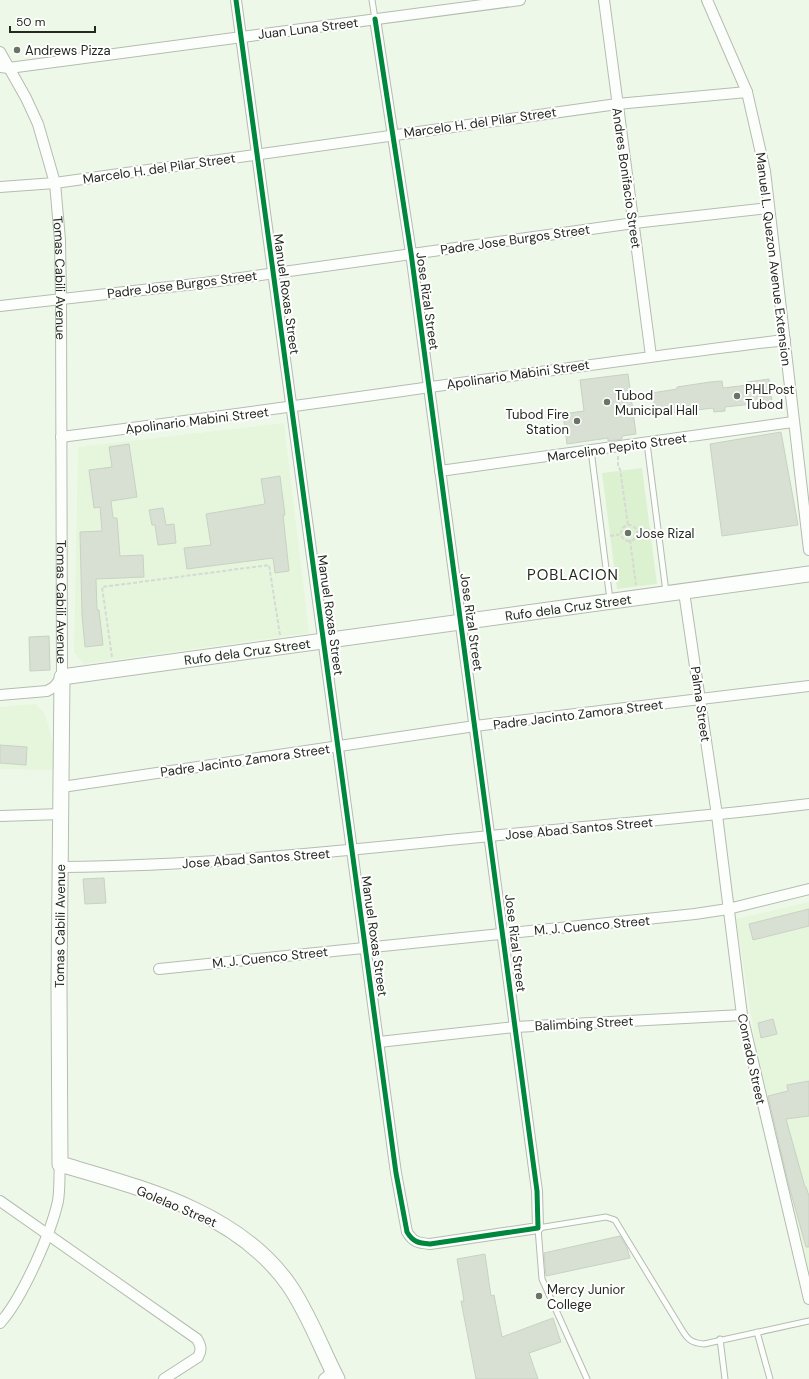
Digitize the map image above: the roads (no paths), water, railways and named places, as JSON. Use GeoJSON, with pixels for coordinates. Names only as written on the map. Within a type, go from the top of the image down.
{"type":"FeatureCollection","features":[{"type":"Feature","properties":{"kind":"street","name":"Manuel Roxas Street"},"geometry":{"type":"LineString","coordinates":[[236,0],[323,641],[339,746],[396,1173],[407,1232],[411,1240],[418,1243],[430,1244],[538,1228]]}},
{"type":"Feature","properties":{"kind":"street","name":"Juan Luna Street"},"geometry":{"type":"LineString","coordinates":[[5,68],[520,0]]}},
{"type":"Feature","properties":{"kind":"street","name":"Andres Bonifacio Street"},"geometry":{"type":"LineString","coordinates":[[604,0],[616,104],[634,222],[651,356]]}},
{"type":"Feature","properties":{"kind":"street","name":"Manuel L. Quezon Avenue Extension"},"geometry":{"type":"LineString","coordinates":[[707,0],[746,92],[765,171],[809,550]]}},
{"type":"Feature","properties":{"kind":"street","name":"Jose Rizal Street"},"geometry":{"type":"LineString","coordinates":[[375,20],[411,253],[460,621],[491,836],[537,1191],[538,1228]]}},
{"type":"Feature","properties":{"kind":"street","name":"Tomas Cabili Avenue"},"geometry":{"type":"LineString","coordinates":[[0,52],[5,68],[26,98],[38,124],[55,183],[60,240],[62,677],[62,814],[59,987],[60,1164]]}},
{"type":"Feature","properties":{"kind":"street","name":"Marcelo H. del Pilar Street"},"geometry":{"type":"LineString","coordinates":[[0,188],[55,183],[393,134],[616,104],[746,92]]}},
{"type":"Feature","properties":{"kind":"street","name":"Padre Jose Burgos Street"},"geometry":{"type":"LineString","coordinates":[[0,306],[204,283],[634,222],[769,208]]}},
{"type":"Feature","properties":{"kind":"street","name":"Apolinario Mabini Street"},"geometry":{"type":"LineString","coordinates":[[61,438],[291,408],[651,356],[785,340]]}},
{"type":"Feature","properties":{"kind":"street","name":"Marcelino Pepito Street"},"geometry":{"type":"LineString","coordinates":[[440,471],[793,422]]}},
{"type":"Feature","properties":{"kind":"street","name":"Rufo dela Cruz Street"},"geometry":{"type":"LineString","coordinates":[[62,677],[809,574]]}},
{"type":"Feature","properties":{"kind":"street","name":"Palma Street"},"geometry":{"type":"LineString","coordinates":[[684,592],[717,815]]}},
{"type":"Feature","properties":{"kind":"street"},"geometry":{"type":"LineString","coordinates":[[0,695],[47,691],[62,677]]}},
{"type":"Feature","properties":{"kind":"street","name":"Padre Jacinto Zamora Street"},"geometry":{"type":"LineString","coordinates":[[62,787],[475,726],[809,686]]}},
{"type":"Feature","properties":{"kind":"street","name":"Jose Abad Santos Street"},"geometry":{"type":"LineString","coordinates":[[61,867],[162,865],[353,851],[491,836],[717,815],[809,804]]}},
{"type":"Feature","properties":{"kind":"street"},"geometry":{"type":"LineString","coordinates":[[0,816],[62,814]]}},
{"type":"Feature","properties":{"kind":"street","name":"Conrado Street"},"geometry":{"type":"LineString","coordinates":[[717,815],[742,1015],[761,1101],[809,1299]]}},
{"type":"Feature","properties":{"kind":"street","name":"M. J. Cuenco Street"},"geometry":{"type":"LineString","coordinates":[[159,969],[643,920],[728,909],[809,889]]}},
{"type":"Feature","properties":{"kind":"street","name":"Balimbing Street"},"geometry":{"type":"LineString","coordinates":[[379,1042],[515,1027],[742,1015]]}},
{"type":"Feature","properties":{"kind":"street"},"geometry":{"type":"LineString","coordinates":[[0,1323],[14,1303],[48,1235],[58,1199],[60,1164]]}},
{"type":"Feature","properties":{"kind":"street","name":"Golelao Street"},"geometry":{"type":"LineString","coordinates":[[60,1164],[153,1194],[196,1211],[222,1224],[249,1243],[266,1257],[289,1285],[311,1323],[331,1376]]}},
{"type":"Feature","properties":{"kind":"street"},"geometry":{"type":"LineString","coordinates":[[0,1202],[197,1339],[201,1345],[201,1352],[198,1357],[164,1379]]}},
{"type":"Feature","properties":{"kind":"lane"},"geometry":{"type":"LineString","coordinates":[[372,0],[375,20]]}},
{"type":"Feature","properties":{"kind":"lane"},"geometry":{"type":"LineString","coordinates":[[647,443],[667,594]]}},
{"type":"Feature","properties":{"kind":"lane"},"geometry":{"type":"LineString","coordinates":[[591,450],[610,602]]}},
{"type":"Feature","properties":{"kind":"lane"},"geometry":{"type":"LineString","coordinates":[[587,1379],[542,1278],[538,1228],[606,1217],[615,1220],[687,1339],[694,1343],[704,1344],[720,1339],[809,1321]]}},
{"type":"Feature","properties":{"kind":"lane"},"geometry":{"type":"LineString","coordinates":[[757,1332],[770,1379]]}},
{"type":"Feature","properties":{"kind":"lane"},"geometry":{"type":"LineString","coordinates":[[720,1339],[725,1379]]}},
{"type":"Feature","properties":{"kind":"place","name":"Andrews Pizza"},"geometry":{"type":"Point","coordinates":[17,50]}},
{"type":"Feature","properties":{"kind":"place","name":"PHLPost Tubod"},"geometry":{"type":"Point","coordinates":[737,396]}},
{"type":"Feature","properties":{"kind":"place","name":"Tubod Municipal Hall"},"geometry":{"type":"Point","coordinates":[607,402]}},
{"type":"Feature","properties":{"kind":"place","name":"Tubod Fire Station"},"geometry":{"type":"Point","coordinates":[577,421]}},
{"type":"Feature","properties":{"kind":"place","name":"Jose Rizal"},"geometry":{"type":"Point","coordinates":[628,533]}},
{"type":"Feature","properties":{"kind":"place","name":"Mercy Junior College"},"geometry":{"type":"Point","coordinates":[539,1296]}},
{"type":"Feature","properties":{"kind":"district","name":"POBLACION"},"geometry":{"type":"Point","coordinates":[573,575]}}]}
